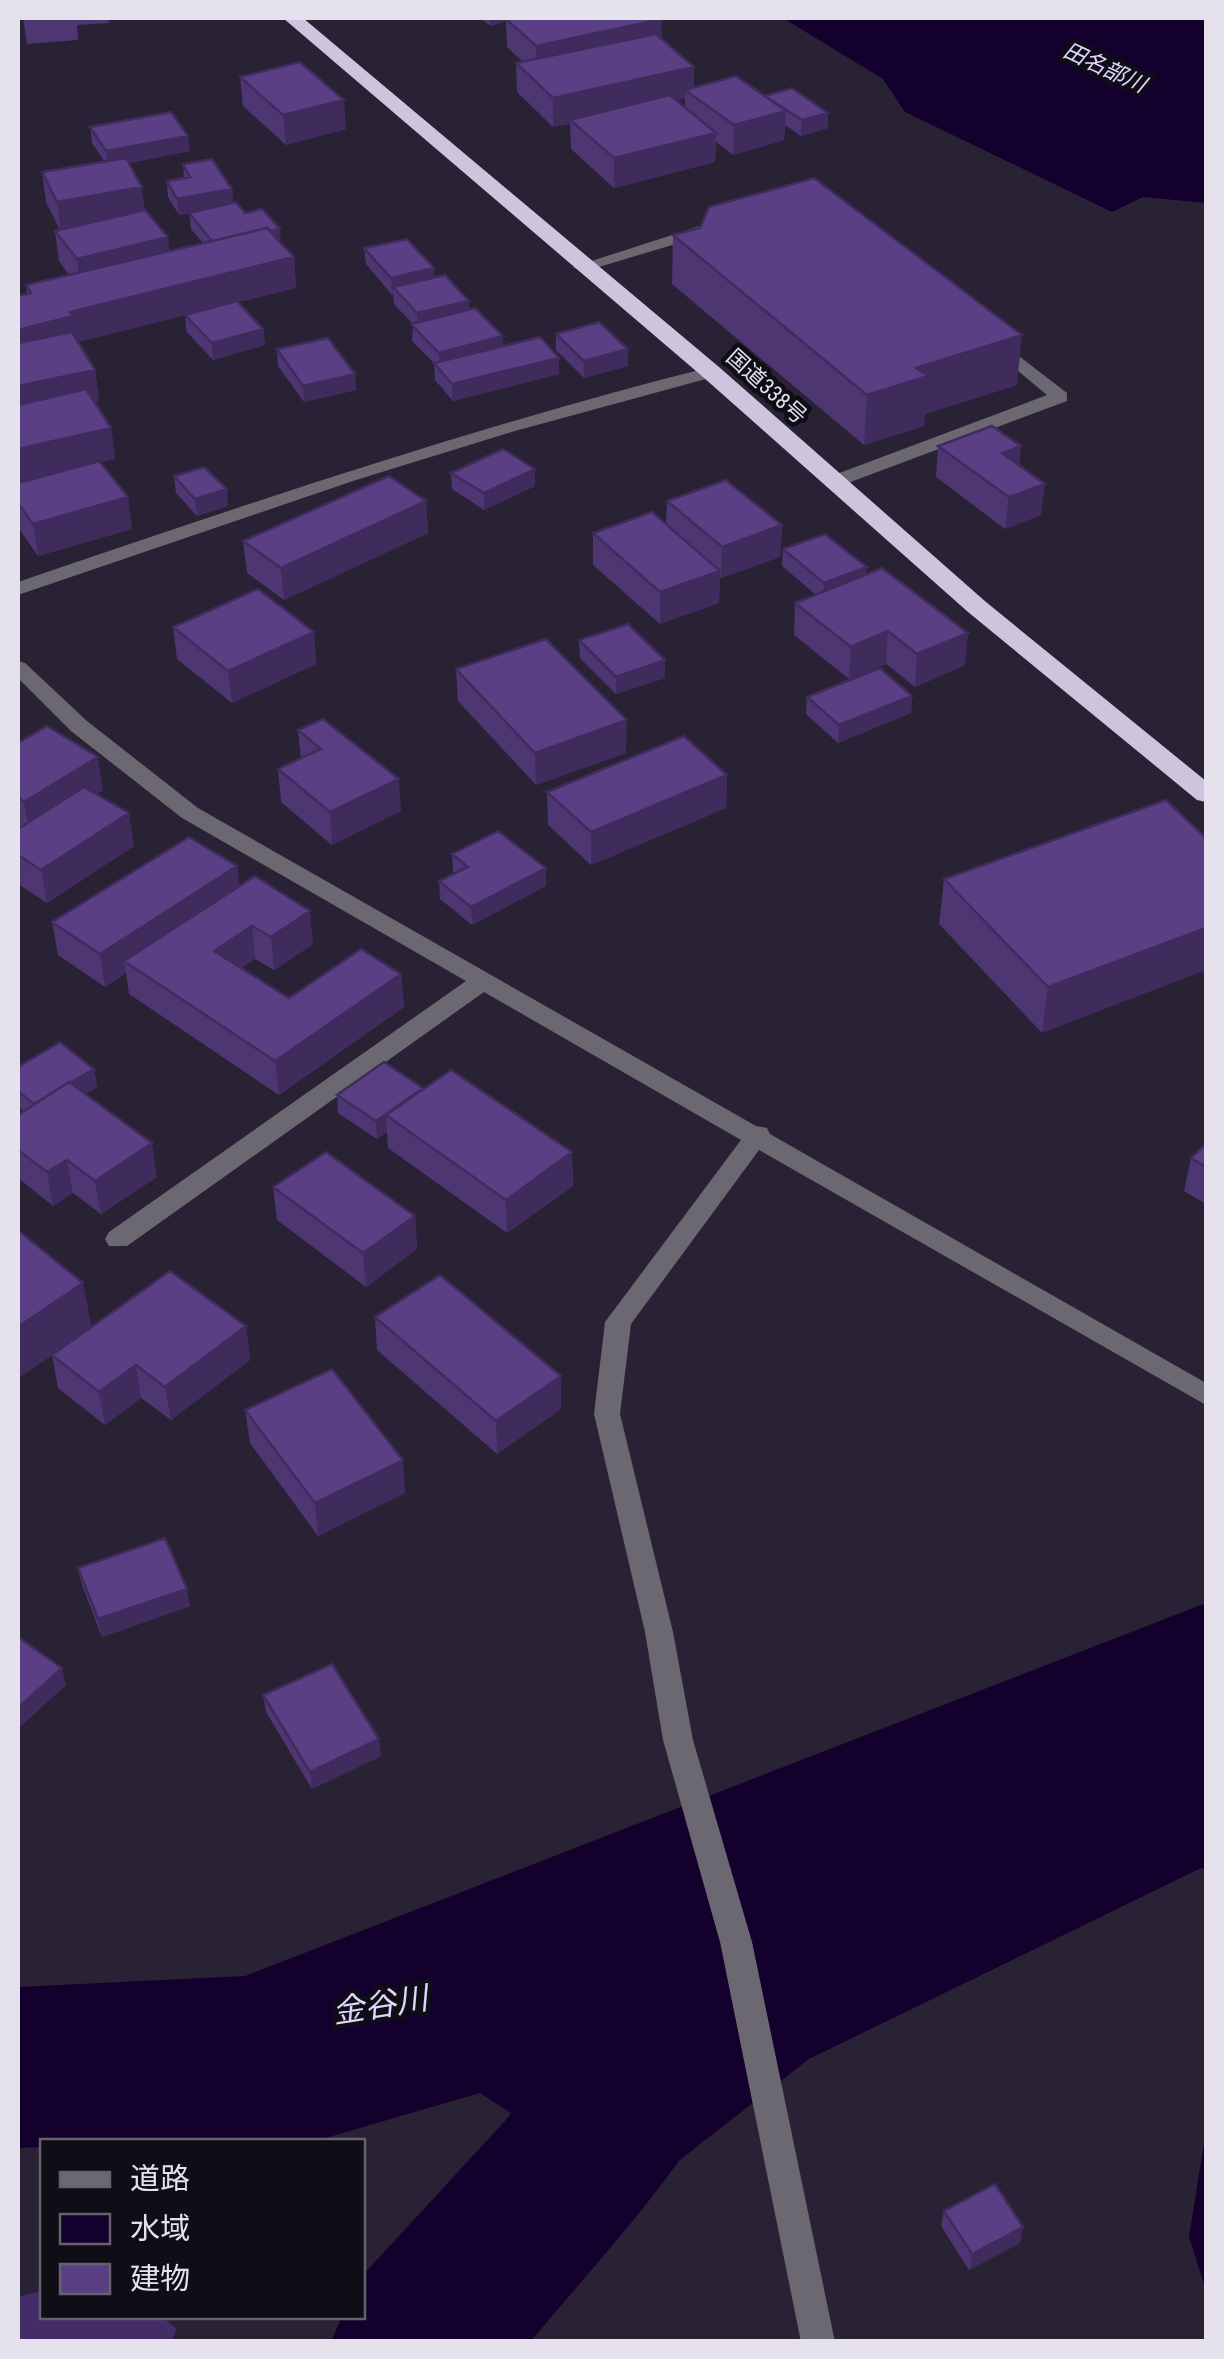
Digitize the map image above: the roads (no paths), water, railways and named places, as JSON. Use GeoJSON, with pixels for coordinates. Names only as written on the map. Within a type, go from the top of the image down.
{"type":"FeatureCollection","features":[{"type":"Feature","properties":{"kind":"highway","name":"国道338号"},"geometry":{"type":"LineString","coordinates":[[292,18],[711,372],[977,607],[1206,794]]}},
{"type":"Feature","properties":{"kind":"street"},"geometry":{"type":"LineString","coordinates":[[582,266],[730,222]]}},
{"type":"Feature","properties":{"kind":"street"},"geometry":{"type":"LineString","coordinates":[[833,482],[1060,397],[985,334]]}},
{"type":"Feature","properties":{"kind":"street"},"geometry":{"type":"LineString","coordinates":[[18,589],[367,471],[508,427],[711,372]]}},
{"type":"Feature","properties":{"kind":"street"},"geometry":{"type":"LineString","coordinates":[[18,667],[79,726],[190,812],[758,1134],[1206,1395]]}},
{"type":"Feature","properties":{"kind":"street"},"geometry":{"type":"LineString","coordinates":[[118,1240],[483,980]]}},
{"type":"Feature","properties":{"kind":"street"},"geometry":{"type":"LineString","coordinates":[[758,1134],[618,1322],[607,1414],[659,1632],[678,1740],[736,1942],[818,2342]]}},
{"type":"Feature","properties":{"kind":"water","name":"田名部川"},"geometry":{"type":"Polygon","coordinates":[[[783,18],[1206,18],[1206,203],[1143,197],[1112,212],[905,112],[883,79],[783,18]]]}},
{"type":"Feature","properties":{"kind":"water"},"geometry":{"type":"Polygon","coordinates":[[[1206,1603],[1206,1870],[1201,1868],[809,2059],[603,2220],[563,2177],[534,2128],[480,2093],[322,2139],[40,2139],[40,2147],[18,2148],[18,1987],[245,1976],[1206,1603]]]}},
{"type":"Feature","properties":{"kind":"water"},"geometry":{"type":"Polygon","coordinates":[[[1206,2131],[1206,2290],[1189,2237],[1206,2131]]]}},
{"type":"Feature","properties":{"kind":"waterway","name":"金谷川"},"geometry":{"type":"LineString","coordinates":[[418,2342],[563,2177],[669,2043]]}}]}
